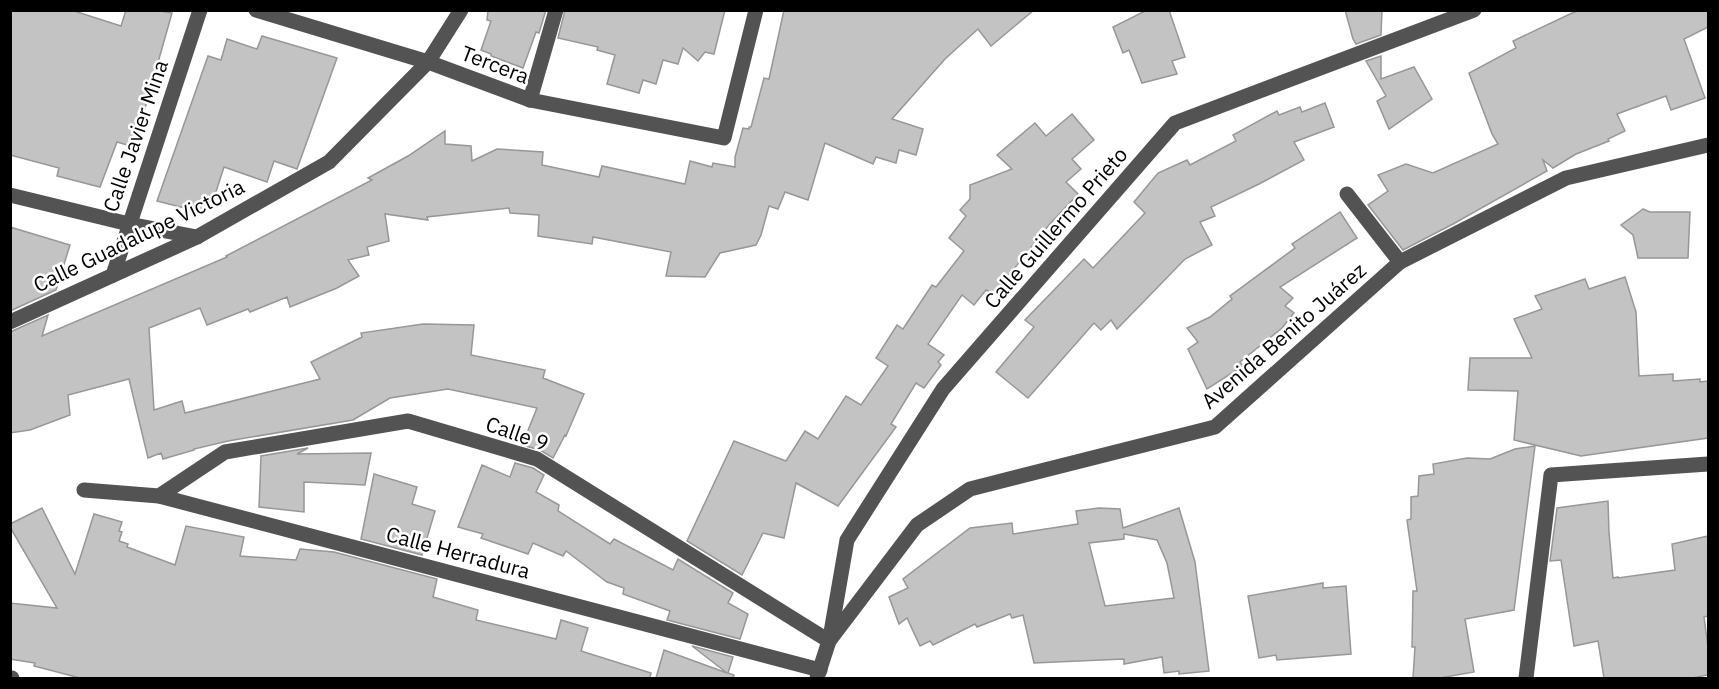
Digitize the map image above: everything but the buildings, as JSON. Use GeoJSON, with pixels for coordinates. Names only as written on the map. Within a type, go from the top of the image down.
{"type":"FeatureCollection","features":[{"type":"Feature","properties":{"kind":"street","name":"Calle Javier Mina"},"geometry":{"type":"LineString","coordinates":[[113,275],[200,10]]}},
{"type":"Feature","properties":{"kind":"street","name":"Tercera"},"geometry":{"type":"LineString","coordinates":[[256,10],[428,62],[530,100],[724,138],[756,10]]}},
{"type":"Feature","properties":{"kind":"street","name":"Calle Guadalupe Victoria"},"geometry":{"type":"LineString","coordinates":[[10,322],[197,237],[329,162],[428,62],[460,10]]}},
{"type":"Feature","properties":{"kind":"street"},"geometry":{"type":"LineString","coordinates":[[530,100],[556,10]]}},
{"type":"Feature","properties":{"kind":"street","name":"Calle Guillermo Prieto"},"geometry":{"type":"LineString","coordinates":[[829,641],[847,540],[944,389],[1175,123],[1474,10]]}},
{"type":"Feature","properties":{"kind":"street","name":"Avenida Benito Juárez"},"geometry":{"type":"LineString","coordinates":[[818,674],[829,641],[917,525],[970,489],[1215,427],[1400,262],[1566,177],[1708,145]]}},
{"type":"Feature","properties":{"kind":"street"},"geometry":{"type":"LineString","coordinates":[[1347,194],[1400,262]]}},
{"type":"Feature","properties":{"kind":"street"},"geometry":{"type":"LineString","coordinates":[[10,195],[129,224],[197,237]]}},
{"type":"Feature","properties":{"kind":"street","name":"Calle 9"},"geometry":{"type":"LineString","coordinates":[[159,496],[225,452],[408,421],[537,459],[829,641]]}},
{"type":"Feature","properties":{"kind":"street"},"geometry":{"type":"LineString","coordinates":[[1526,678],[1551,474],[1708,464]]}},
{"type":"Feature","properties":{"kind":"street","name":"Calle Herradura"},"geometry":{"type":"LineString","coordinates":[[84,490],[159,496],[818,674]]}}]}
